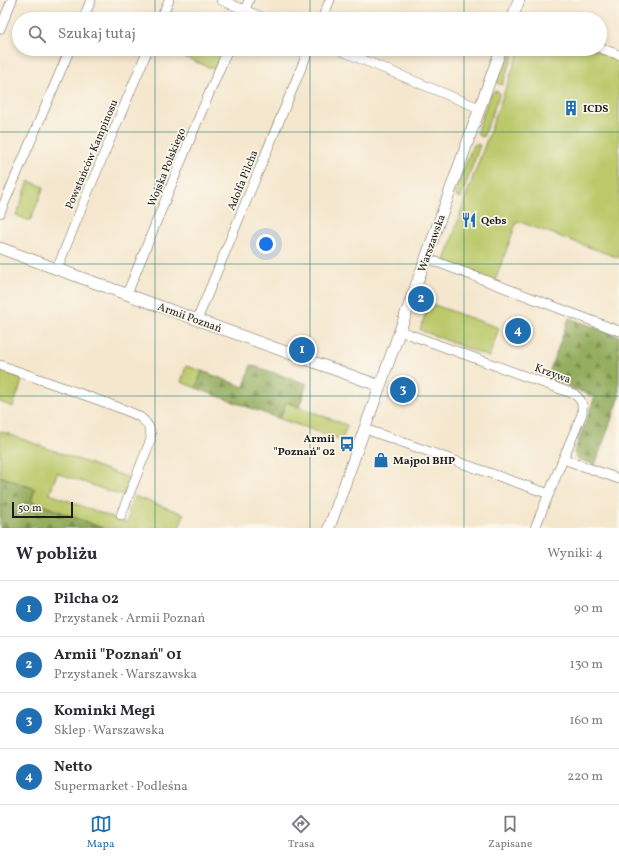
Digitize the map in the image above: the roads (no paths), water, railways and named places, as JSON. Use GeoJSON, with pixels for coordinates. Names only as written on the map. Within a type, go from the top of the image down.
{"type":"FeatureCollection","features":[{"type":"Feature","properties":{"kind":"street"},"geometry":{"type":"LineString","coordinates":[[0,29],[12,0]]}},
{"type":"Feature","properties":{"kind":"street"},"geometry":{"type":"LineString","coordinates":[[86,12],[91,0]]}},
{"type":"Feature","properties":{"kind":"street"},"geometry":{"type":"LineString","coordinates":[[164,12],[169,0]]}},
{"type":"Feature","properties":{"kind":"street"},"geometry":{"type":"LineString","coordinates":[[221,0],[239,12]]}},
{"type":"Feature","properties":{"kind":"street"},"geometry":{"type":"LineString","coordinates":[[244,12],[249,0]]}},
{"type":"Feature","properties":{"kind":"street"},"geometry":{"type":"LineString","coordinates":[[325,12],[330,0]]}},
{"type":"Feature","properties":{"kind":"street"},"geometry":{"type":"LineString","coordinates":[[517,12],[519,0]]}},
{"type":"Feature","properties":{"kind":"street"},"geometry":{"type":"LineString","coordinates":[[607,51],[619,55]]}},
{"type":"Feature","properties":{"kind":"street"},"geometry":{"type":"LineString","coordinates":[[0,213],[67,56]]}},
{"type":"Feature","properties":{"kind":"street","name":"Powstańców Kampinosu"},"geometry":{"type":"LineString","coordinates":[[57,269],[145,56]]}},
{"type":"Feature","properties":{"kind":"street","name":"Wojska Polskiego"},"geometry":{"type":"LineString","coordinates":[[127,294],[225,56]]}},
{"type":"Feature","properties":{"kind":"street","name":"Adolfa Pilcha"},"geometry":{"type":"LineString","coordinates":[[197,320],[306,56]]}},
{"type":"Feature","properties":{"kind":"street"},"geometry":{"type":"LineString","coordinates":[[354,56],[479,108]]}},
{"type":"Feature","properties":{"kind":"street","name":"Warszawska"},"geometry":{"type":"LineString","coordinates":[[329,528],[498,56]]}},
{"type":"Feature","properties":{"kind":"street","name":"Armii Poznań"},"geometry":{"type":"LineString","coordinates":[[0,248],[380,386]]}},
{"type":"Feature","properties":{"kind":"street"},"geometry":{"type":"LineString","coordinates":[[426,258],[619,330]]}},
{"type":"Feature","properties":{"kind":"street","name":"Krzywa"},"geometry":{"type":"LineString","coordinates":[[400,331],[574,394],[578,397],[582,402],[582,414],[563,460]]}},
{"type":"Feature","properties":{"kind":"street"},"geometry":{"type":"LineString","coordinates":[[0,365],[140,416],[148,425],[151,434],[150,442],[121,515]]}},
{"type":"Feature","properties":{"kind":"street"},"geometry":{"type":"LineString","coordinates":[[365,429],[549,494]]}},
{"type":"Feature","properties":{"kind":"street"},"geometry":{"type":"LineString","coordinates":[[535,528],[563,460],[619,479]]}},
{"type":"Feature","properties":{"kind":"place","name":"ICDS"},"geometry":{"type":"Point","coordinates":[571,108]}},
{"type":"Feature","properties":{"kind":"place","name":"Qebs"},"geometry":{"type":"Point","coordinates":[469,220]}},
{"type":"Feature","properties":{"kind":"place","name":"Armii \"Poznań\" 01"},"geometry":{"type":"Point","coordinates":[421,299]}},
{"type":"Feature","properties":{"kind":"place","name":"Netto"},"geometry":{"type":"Point","coordinates":[518,331]}},
{"type":"Feature","properties":{"kind":"place","name":"Pilcha 02"},"geometry":{"type":"Point","coordinates":[302,350]}},
{"type":"Feature","properties":{"kind":"place","name":"Kominki Megi"},"geometry":{"type":"Point","coordinates":[403,390]}},
{"type":"Feature","properties":{"kind":"place","name":"Armii \"Poznań\" 02"},"geometry":{"type":"Point","coordinates":[347,444]}},
{"type":"Feature","properties":{"kind":"place","name":"Majpol BHP"},"geometry":{"type":"Point","coordinates":[381,460]}}]}
